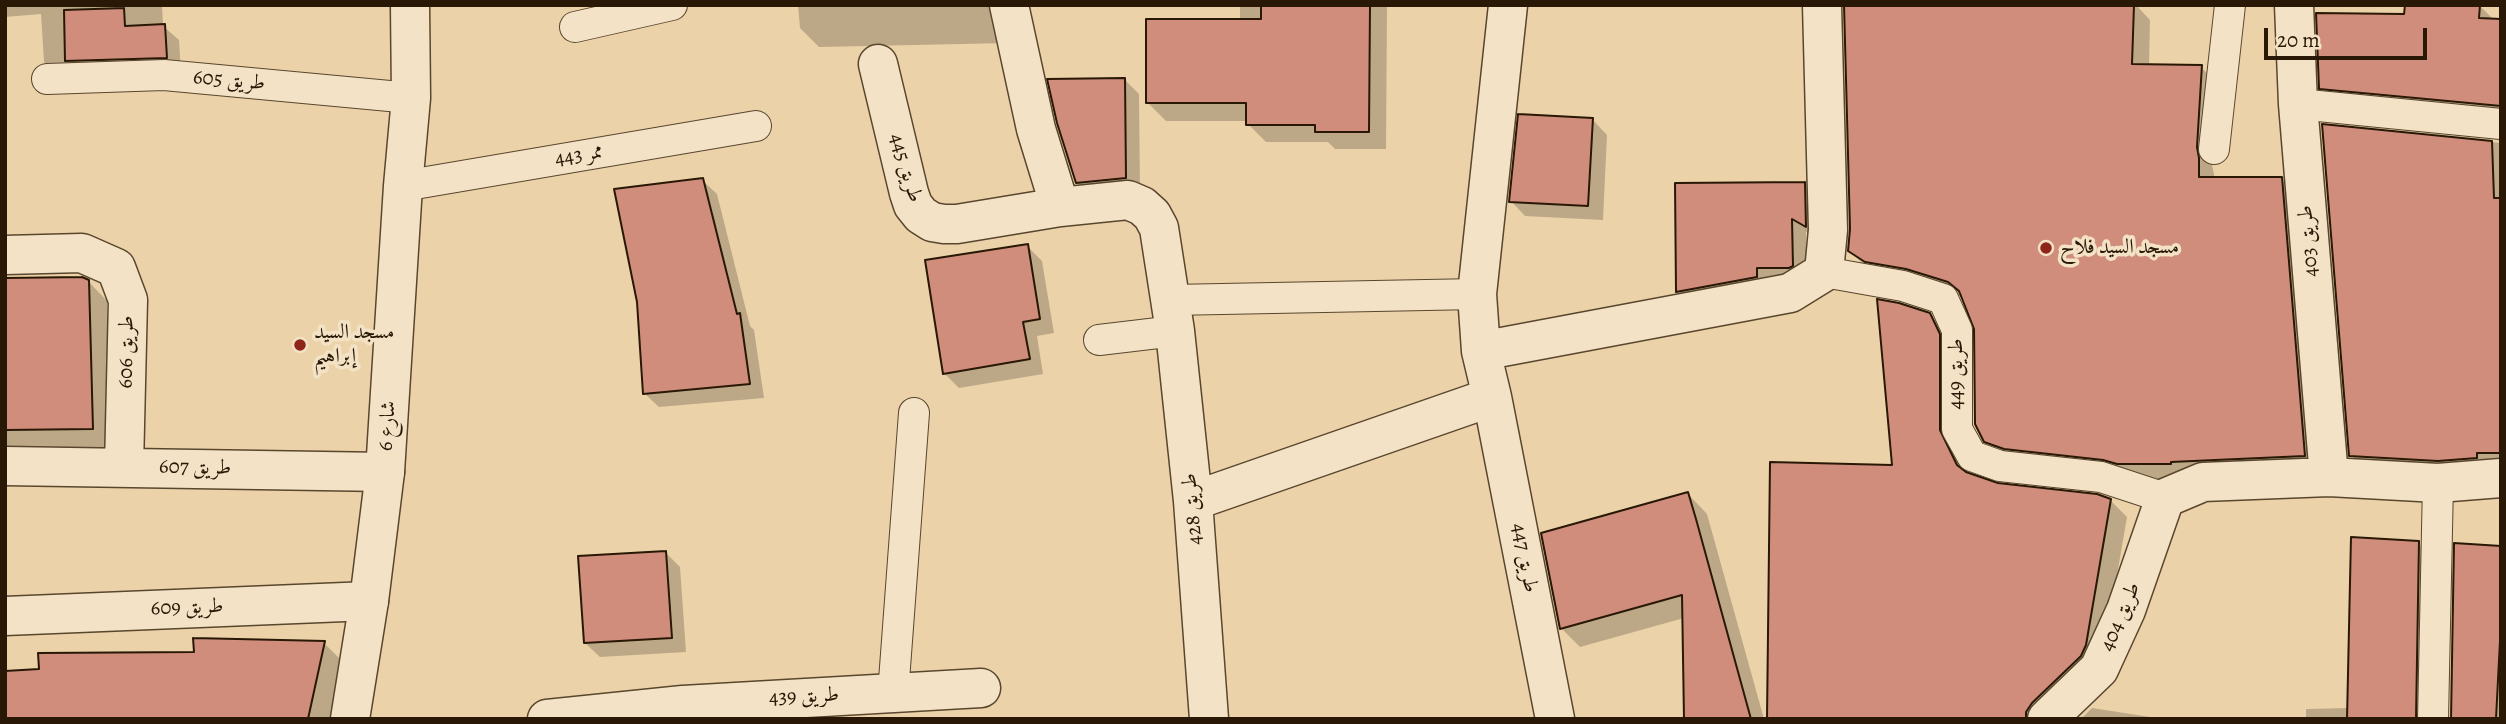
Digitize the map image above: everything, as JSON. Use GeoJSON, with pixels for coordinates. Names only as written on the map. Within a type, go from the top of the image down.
{"type":"FeatureCollection","features":[{"type":"Feature","properties":{"kind":"street","name":"شارع 6"},"geometry":{"type":"LineString","coordinates":[[349,719],[369,601],[385,472],[411,98],[410,5]]}},
{"type":"Feature","properties":{"kind":"street"},"geometry":{"type":"LineString","coordinates":[[1009,5],[1036,129],[1060,207]]}},
{"type":"Feature","properties":{"kind":"street","name":"طريق 447"},"geometry":{"type":"LineString","coordinates":[[1508,5],[1477,294],[1480,351],[1492,397],[1555,719]]}},
{"type":"Feature","properties":{"kind":"street"},"geometry":{"type":"LineString","coordinates":[[1480,351],[1790,293],[1824,272],[1828,230],[1822,5]]}},
{"type":"Feature","properties":{"kind":"street","name":"طريق 403"},"geometry":{"type":"LineString","coordinates":[[2294,5],[2298,104],[2329,477]]}},
{"type":"Feature","properties":{"kind":"street","name":"طريق 445"},"geometry":{"type":"LineString","coordinates":[[878,64],[909,193],[913,205],[921,215],[944,225],[1060,207],[1128,200],[1142,206],[1152,215],[1159,228],[1173,315]]}},
{"type":"Feature","properties":{"kind":"street","name":"طريق 606"},"geometry":{"type":"LineString","coordinates":[[5,255],[82,253],[116,268],[128,300],[124,467]]}},
{"type":"Feature","properties":{"kind":"street","name":"طريق 428"},"geometry":{"type":"LineString","coordinates":[[1173,315],[1194,500],[1209,719]]}},
{"type":"Feature","properties":{"kind":"street"},"geometry":{"type":"LineString","coordinates":[[1194,500],[1492,397]]}},
{"type":"Feature","properties":{"kind":"street","name":"طريق 607"},"geometry":{"type":"LineString","coordinates":[[5,466],[385,472]]}},
{"type":"Feature","properties":{"kind":"street"},"geometry":{"type":"LineString","coordinates":[[2165,498],[2203,482],[2329,477],[2438,482],[2501,478]]}},
{"type":"Feature","properties":{"kind":"street","name":"طريق 404"},"geometry":{"type":"LineString","coordinates":[[2047,719],[2099,669],[2126,610],[2165,498]]}},
{"type":"Feature","properties":{"kind":"street","name":"طريق 609"},"geometry":{"type":"LineString","coordinates":[[5,616],[369,601]]}},
{"type":"Feature","properties":{"kind":"street","name":"طريق 439"},"geometry":{"type":"LineString","coordinates":[[547,719],[800,696],[893,694],[981,688]]}},
{"type":"Feature","properties":{"kind":"lane"},"geometry":{"type":"LineString","coordinates":[[575,27],[672,5]]}},
{"type":"Feature","properties":{"kind":"lane"},"geometry":{"type":"LineString","coordinates":[[2214,149],[2231,5]]}},
{"type":"Feature","properties":{"kind":"lane","name":"طريق 605"},"geometry":{"type":"LineString","coordinates":[[47,79],[164,75],[411,98]]}},
{"type":"Feature","properties":{"kind":"lane"},"geometry":{"type":"LineString","coordinates":[[2298,104],[2501,124]]}},
{"type":"Feature","properties":{"kind":"lane","name":"ممر 443"},"geometry":{"type":"LineString","coordinates":[[403,186],[756,125]]}},
{"type":"Feature","properties":{"kind":"lane","name":"طريق 449"},"geometry":{"type":"LineString","coordinates":[[1824,272],[1903,286],[1943,299],[1958,330],[1958,429],[1972,456],[2000,466],[2101,477],[2165,498]]}},
{"type":"Feature","properties":{"kind":"lane"},"geometry":{"type":"LineString","coordinates":[[1098,340],[1173,315],[1477,294]]}},
{"type":"Feature","properties":{"kind":"lane"},"geometry":{"type":"LineString","coordinates":[[893,694],[914,413]]}},
{"type":"Feature","properties":{"kind":"lane"},"geometry":{"type":"LineString","coordinates":[[2433,719],[2438,482]]}},
{"type":"Feature","properties":{"kind":"building"},"geometry":{"type":"Polygon","coordinates":[[[1261,5],[1370,5],[1369,132],[1315,132],[1315,125],[1246,125],[1246,103],[1146,103],[1146,19],[1261,19],[1261,5]]]}},
{"type":"Feature","properties":{"kind":"building"},"geometry":{"type":"Polygon","coordinates":[[[1844,5],[2134,5],[2132,64],[2202,65],[2197,147],[2199,177],[2282,177],[2305,456],[2171,464],[2117,464],[2103,460],[2004,449],[1984,442],[1975,424],[1974,329],[1959,291],[1948,282],[1906,269],[1865,262],[1848,251],[1850,229],[1844,5]]]}},
{"type":"Feature","properties":{"kind":"building"},"geometry":{"type":"Polygon","coordinates":[[[2405,5],[2480,5],[2479,18],[2501,19],[2501,106],[2319,89],[2316,13],[2404,14],[2405,5]]]}},
{"type":"Feature","properties":{"kind":"building"},"geometry":{"type":"Polygon","coordinates":[[[124,8],[125,26],[165,24],[167,58],[65,61],[64,10],[124,8]]]}},
{"type":"Feature","properties":{"kind":"building"},"geometry":{"type":"Polygon","coordinates":[[[1125,78],[1126,178],[1076,183],[1057,123],[1047,79],[1125,78]]]}},
{"type":"Feature","properties":{"kind":"building"},"geometry":{"type":"Polygon","coordinates":[[[1518,114],[1593,118],[1588,206],[1509,202],[1518,114]]]}},
{"type":"Feature","properties":{"kind":"building"},"geometry":{"type":"Polygon","coordinates":[[[2322,124],[2492,141],[2494,198],[2501,198],[2501,453],[2477,453],[2477,458],[2438,461],[2349,456],[2322,124]]]}},
{"type":"Feature","properties":{"kind":"building"},"geometry":{"type":"Polygon","coordinates":[[[703,178],[737,314],[740,313],[750,384],[643,394],[637,302],[614,189],[703,178]]]}},
{"type":"Feature","properties":{"kind":"building"},"geometry":{"type":"Polygon","coordinates":[[[1805,182],[1806,227],[1792,219],[1793,266],[1757,268],[1757,277],[1676,292],[1675,183],[1805,182]]]}},
{"type":"Feature","properties":{"kind":"building"},"geometry":{"type":"Polygon","coordinates":[[[1028,244],[1040,319],[1023,322],[1030,359],[943,374],[925,260],[1028,244]]]}},
{"type":"Feature","properties":{"kind":"building"},"geometry":{"type":"Polygon","coordinates":[[[82,277],[89,280],[93,429],[5,430],[5,278],[82,277]]]}},
{"type":"Feature","properties":{"kind":"building"},"geometry":{"type":"Polygon","coordinates":[[[1877,299],[1930,313],[1940,334],[1940,430],[1957,465],[1966,472],[1998,483],[2097,494],[2111,499],[2086,645],[2081,656],[2032,703],[2026,712],[2026,719],[1767,719],[1770,462],[1892,465],[1877,299]]]}},
{"type":"Feature","properties":{"kind":"building"},"geometry":{"type":"Polygon","coordinates":[[[1688,492],[1751,719],[1684,719],[1682,595],[1560,629],[1541,533],[1688,492]]]}},
{"type":"Feature","properties":{"kind":"building"},"geometry":{"type":"Polygon","coordinates":[[[2351,537],[2419,541],[2416,719],[2347,719],[2351,537]]]}},
{"type":"Feature","properties":{"kind":"building"},"geometry":{"type":"Polygon","coordinates":[[[2454,543],[2501,546],[2501,621],[2496,719],[2451,719],[2454,543]]]}},
{"type":"Feature","properties":{"kind":"building"},"geometry":{"type":"Polygon","coordinates":[[[666,551],[672,638],[584,643],[578,556],[666,551]]]}},
{"type":"Feature","properties":{"kind":"building"},"geometry":{"type":"Polygon","coordinates":[[[193,638],[325,641],[308,719],[5,719],[5,671],[39,669],[38,653],[194,652],[193,638]]]}},
{"type":"Feature","properties":{"kind":"place","name":"مسجد السيد فلاح"},"geometry":{"type":"Point","coordinates":[2046,248]}},
{"type":"Feature","properties":{"kind":"place","name":"مسجد السيد إبراهيم"},"geometry":{"type":"Point","coordinates":[300,345]}}]}
